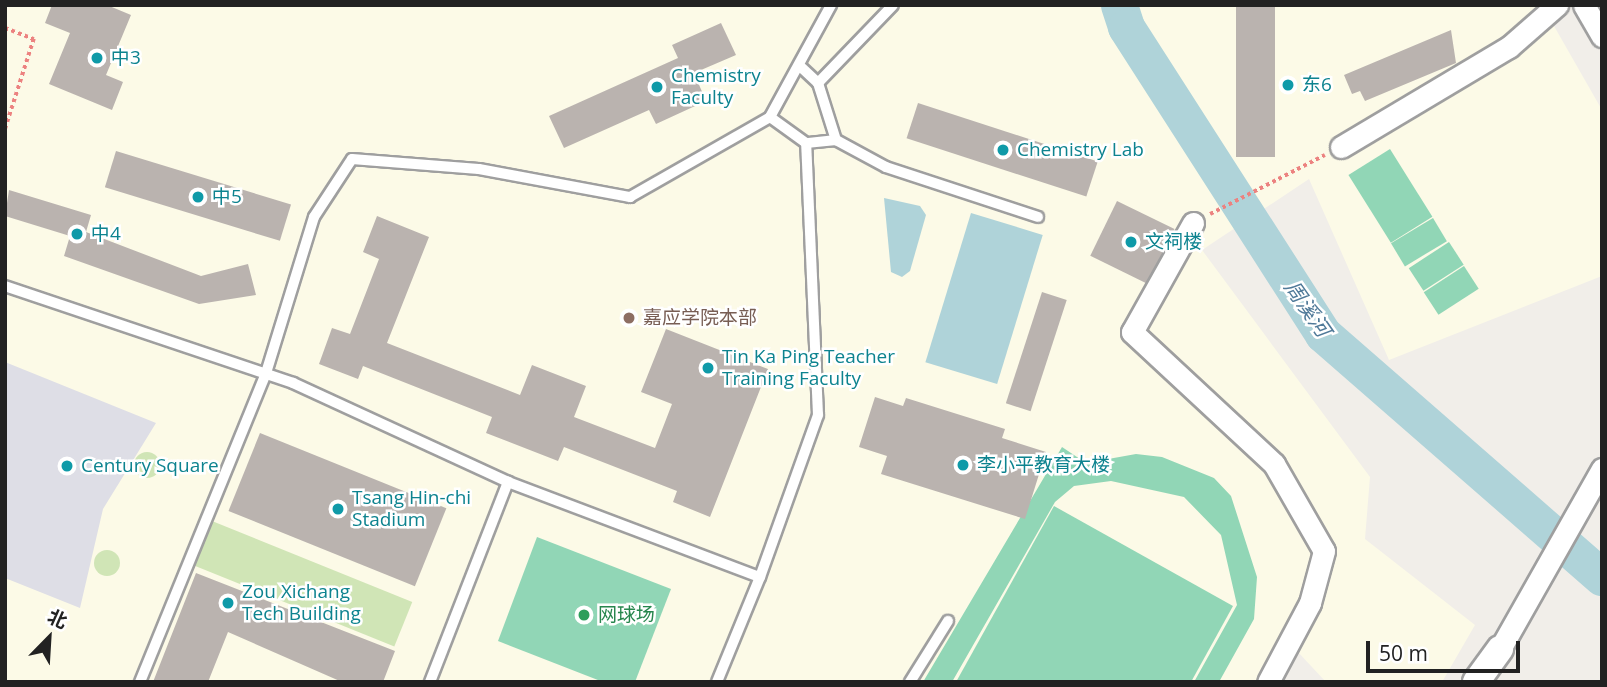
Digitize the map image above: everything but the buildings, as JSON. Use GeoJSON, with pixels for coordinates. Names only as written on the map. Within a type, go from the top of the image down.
{"type":"FeatureCollection","features":[{"type":"Feature","properties":{"kind":"street"},"geometry":{"type":"LineString","coordinates":[[1340,146],[1509,47],[1558,5]]}},
{"type":"Feature","properties":{"kind":"street"},"geometry":{"type":"LineString","coordinates":[[1584,5],[1602,36]]}},
{"type":"Feature","properties":{"kind":"street"},"geometry":{"type":"LineString","coordinates":[[1193,223],[1132,332],[1274,464],[1324,551],[1310,603],[1268,682]]}},
{"type":"Feature","properties":{"kind":"street"},"geometry":{"type":"LineString","coordinates":[[1476,682],[1500,649],[1602,469]]}},
{"type":"Feature","properties":{"kind":"street"},"geometry":{"type":"LineString","coordinates":[[1488,682],[1500,649]]}},
{"type":"Feature","properties":{"kind":"lane"},"geometry":{"type":"LineString","coordinates":[[141,682],[266,373],[314,217],[352,159],[479,169],[631,197],[770,117],[802,68],[831,5]]}},
{"type":"Feature","properties":{"kind":"lane"},"geometry":{"type":"LineString","coordinates":[[818,83],[893,5]]}},
{"type":"Feature","properties":{"kind":"lane"},"geometry":{"type":"LineString","coordinates":[[802,68],[818,83],[836,141]]}},
{"type":"Feature","properties":{"kind":"lane"},"geometry":{"type":"LineString","coordinates":[[770,117],[806,143],[836,141],[886,167],[1038,217]]}},
{"type":"Feature","properties":{"kind":"lane"},"geometry":{"type":"LineString","coordinates":[[717,682],[760,577],[818,415],[806,143]]}},
{"type":"Feature","properties":{"kind":"lane"},"geometry":{"type":"LineString","coordinates":[[5,286],[266,373],[508,482],[760,577]]}},
{"type":"Feature","properties":{"kind":"lane"},"geometry":{"type":"LineString","coordinates":[[430,682],[508,482]]}},
{"type":"Feature","properties":{"kind":"lane"},"geometry":{"type":"LineString","coordinates":[[911,682],[948,621]]}},
{"type":"Feature","properties":{"kind":"path"},"geometry":{"type":"LineString","coordinates":[[5,28],[34,39],[5,130]]}},
{"type":"Feature","properties":{"kind":"path"},"geometry":{"type":"LineString","coordinates":[[1193,223],[1340,146]]}},
{"type":"Feature","properties":{"kind":"shaded area","name":"嘉应学院本部"},"geometry":{"type":"Polygon","coordinates":[[[5,5],[1542,5],[1602,110],[1602,276],[1389,360],[1309,179],[1202,250],[1370,477],[1365,539],[1475,625],[1442,682],[1326,682],[1282,635],[1255,682],[5,682],[5,5]]]}},
{"type":"Feature","properties":{"kind":"shaded area","name":"Century Square"},"geometry":{"type":"Polygon","coordinates":[[[5,362],[156,423],[103,509],[80,608],[5,578],[5,362]]]}},
{"type":"Feature","properties":{"kind":"green space"},"geometry":{"type":"Polygon","coordinates":[[[1390,149],[1432,217],[1391,243],[1348,175],[1390,149]]]}},
{"type":"Feature","properties":{"kind":"green space"},"geometry":{"type":"Polygon","coordinates":[[[1433,218],[1447,241],[1405,266],[1391,243],[1433,218]]]}},
{"type":"Feature","properties":{"kind":"green space"},"geometry":{"type":"Polygon","coordinates":[[[1449,242],[1464,265],[1423,291],[1409,268],[1449,242]]]}},
{"type":"Feature","properties":{"kind":"green space"},"geometry":{"type":"Polygon","coordinates":[[[1464,266],[1479,289],[1438,315],[1424,292],[1464,266]]]}},
{"type":"Feature","properties":{"kind":"green space"},"geometry":{"type":"Polygon","coordinates":[[[1062,447],[1086,463],[1136,454],[1162,457],[1214,478],[1231,496],[1257,577],[1254,619],[1219,682],[1194,682],[1237,605],[1221,535],[1184,497],[1111,481],[1074,486],[1055,502],[952,682],[923,682],[1062,447]]]}},
{"type":"Feature","properties":{"kind":"green space"},"geometry":{"type":"Polygon","coordinates":[[[147,452],[156,456],[160,465],[156,474],[147,478],[138,474],[134,465],[138,456],[147,452]]]}},
{"type":"Feature","properties":{"kind":"green space"},"geometry":{"type":"Polygon","coordinates":[[[1054,506],[1233,606],[1191,682],[956,682],[1054,506]]]}},
{"type":"Feature","properties":{"kind":"green space"},"geometry":{"type":"Polygon","coordinates":[[[212,521],[412,602],[394,646],[194,566],[212,521]]]}},
{"type":"Feature","properties":{"kind":"green space","name":"网球场"},"geometry":{"type":"Polygon","coordinates":[[[537,537],[671,589],[635,682],[603,682],[498,641],[537,537]]]}},
{"type":"Feature","properties":{"kind":"green space"},"geometry":{"type":"Polygon","coordinates":[[[107,550],[116,554],[120,563],[116,572],[107,576],[98,572],[94,563],[98,554],[107,550]]]}},
{"type":"Feature","properties":{"kind":"water"},"geometry":{"type":"Polygon","coordinates":[[[884,198],[920,206],[926,215],[910,271],[902,277],[891,272],[884,198]]]}},
{"type":"Feature","properties":{"kind":"water"},"geometry":{"type":"Polygon","coordinates":[[[971,213],[1043,235],[997,384],[925,362],[971,213]]]}},
{"type":"Feature","properties":{"kind":"waterway","name":"周溪河"},"geometry":{"type":"LineString","coordinates":[[1119,5],[1126,27],[1323,334],[1602,577]]}},
{"type":"Feature","properties":{"kind":"place","name":"中3"},"geometry":{"type":"Point","coordinates":[97,58]}},
{"type":"Feature","properties":{"kind":"place","name":"东6"},"geometry":{"type":"Point","coordinates":[1288,85]}},
{"type":"Feature","properties":{"kind":"place","name":"Chemistry Faculty"},"geometry":{"type":"Point","coordinates":[657,87]}},
{"type":"Feature","properties":{"kind":"place","name":"Chemistry Lab"},"geometry":{"type":"Point","coordinates":[1003,150]}},
{"type":"Feature","properties":{"kind":"place","name":"中5"},"geometry":{"type":"Point","coordinates":[198,197]}},
{"type":"Feature","properties":{"kind":"place","name":"中4"},"geometry":{"type":"Point","coordinates":[77,234]}},
{"type":"Feature","properties":{"kind":"place","name":"文祠楼"},"geometry":{"type":"Point","coordinates":[1131,242]}},
{"type":"Feature","properties":{"kind":"place","name":"嘉应学院本部"},"geometry":{"type":"Point","coordinates":[629,318]}},
{"type":"Feature","properties":{"kind":"place","name":"Tin Ka Ping Teacher Training Faculty"},"geometry":{"type":"Point","coordinates":[708,368]}},
{"type":"Feature","properties":{"kind":"place","name":"李小平教育大楼"},"geometry":{"type":"Point","coordinates":[963,465]}},
{"type":"Feature","properties":{"kind":"place","name":"Century Square"},"geometry":{"type":"Point","coordinates":[67,466]}},
{"type":"Feature","properties":{"kind":"place","name":"Tsang Hin-chi Stadium"},"geometry":{"type":"Point","coordinates":[338,509]}},
{"type":"Feature","properties":{"kind":"place","name":"Zou Xichang Tech Building"},"geometry":{"type":"Point","coordinates":[228,603]}},
{"type":"Feature","properties":{"kind":"place","name":"网球场"},"geometry":{"type":"Point","coordinates":[584,615]}}]}
